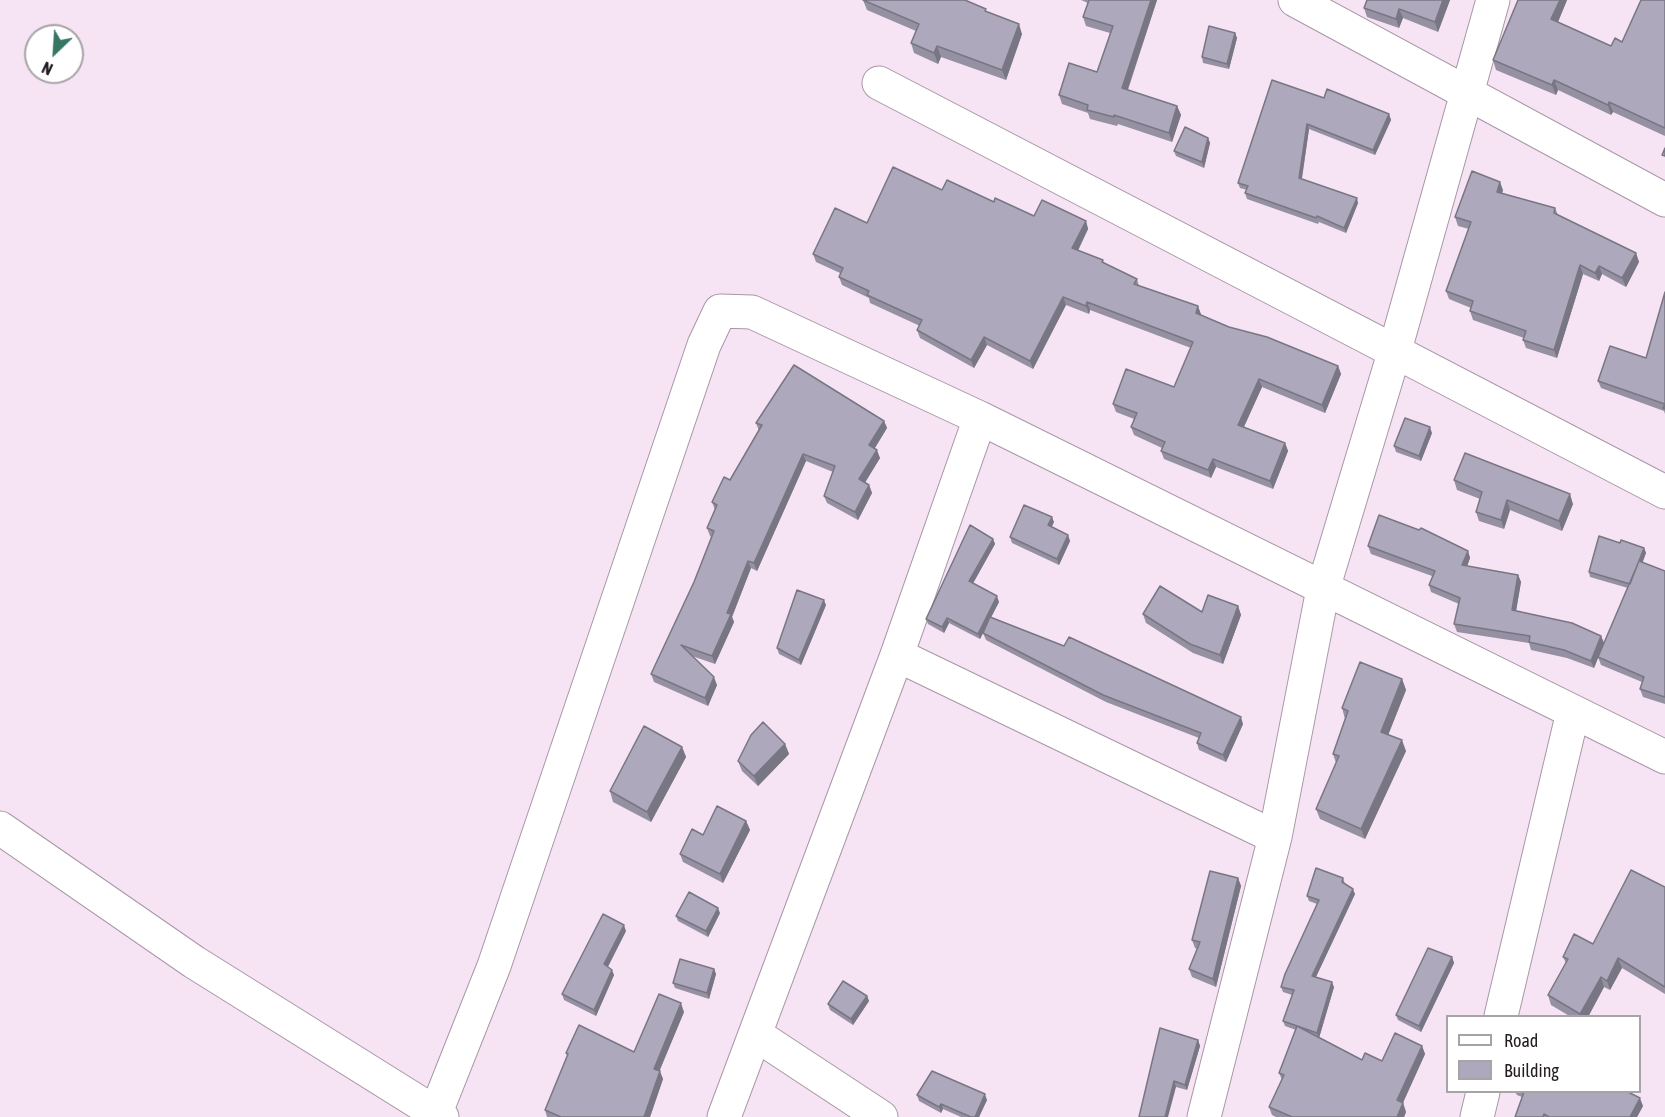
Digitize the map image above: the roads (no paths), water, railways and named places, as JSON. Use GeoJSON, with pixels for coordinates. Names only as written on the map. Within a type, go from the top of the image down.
{"type":"FeatureCollection","features":[{"type":"Feature","properties":{"kind":"street"},"geometry":{"type":"LineString","coordinates":[[1295,0],[1665,200]]}},
{"type":"Feature","properties":{"kind":"street"},"geometry":{"type":"LineString","coordinates":[[1204,1117],[1275,837],[1323,589],[1395,350],[1493,0]]}},
{"type":"Feature","properties":{"kind":"street"},"geometry":{"type":"LineString","coordinates":[[879,83],[1665,492]]}},
{"type":"Feature","properties":{"kind":"street"},"geometry":{"type":"LineString","coordinates":[[0,828],[194,962],[437,1115],[494,966],[704,345],[720,311],[752,312],[980,418],[1665,757]]}},
{"type":"Feature","properties":{"kind":"street"},"geometry":{"type":"LineString","coordinates":[[724,1117],[897,655],[980,418]]}},
{"type":"Feature","properties":{"kind":"street"},"geometry":{"type":"LineString","coordinates":[[897,655],[1275,837]]}},
{"type":"Feature","properties":{"kind":"street"},"geometry":{"type":"LineString","coordinates":[[1501,1015],[1573,712]]}},
{"type":"Feature","properties":{"kind":"street"},"geometry":{"type":"LineString","coordinates":[[755,1034],[881,1117]]}},
{"type":"Feature","properties":{"kind":"street"},"geometry":{"type":"LineString","coordinates":[[1477,1117],[1483,1093]]}}]}
